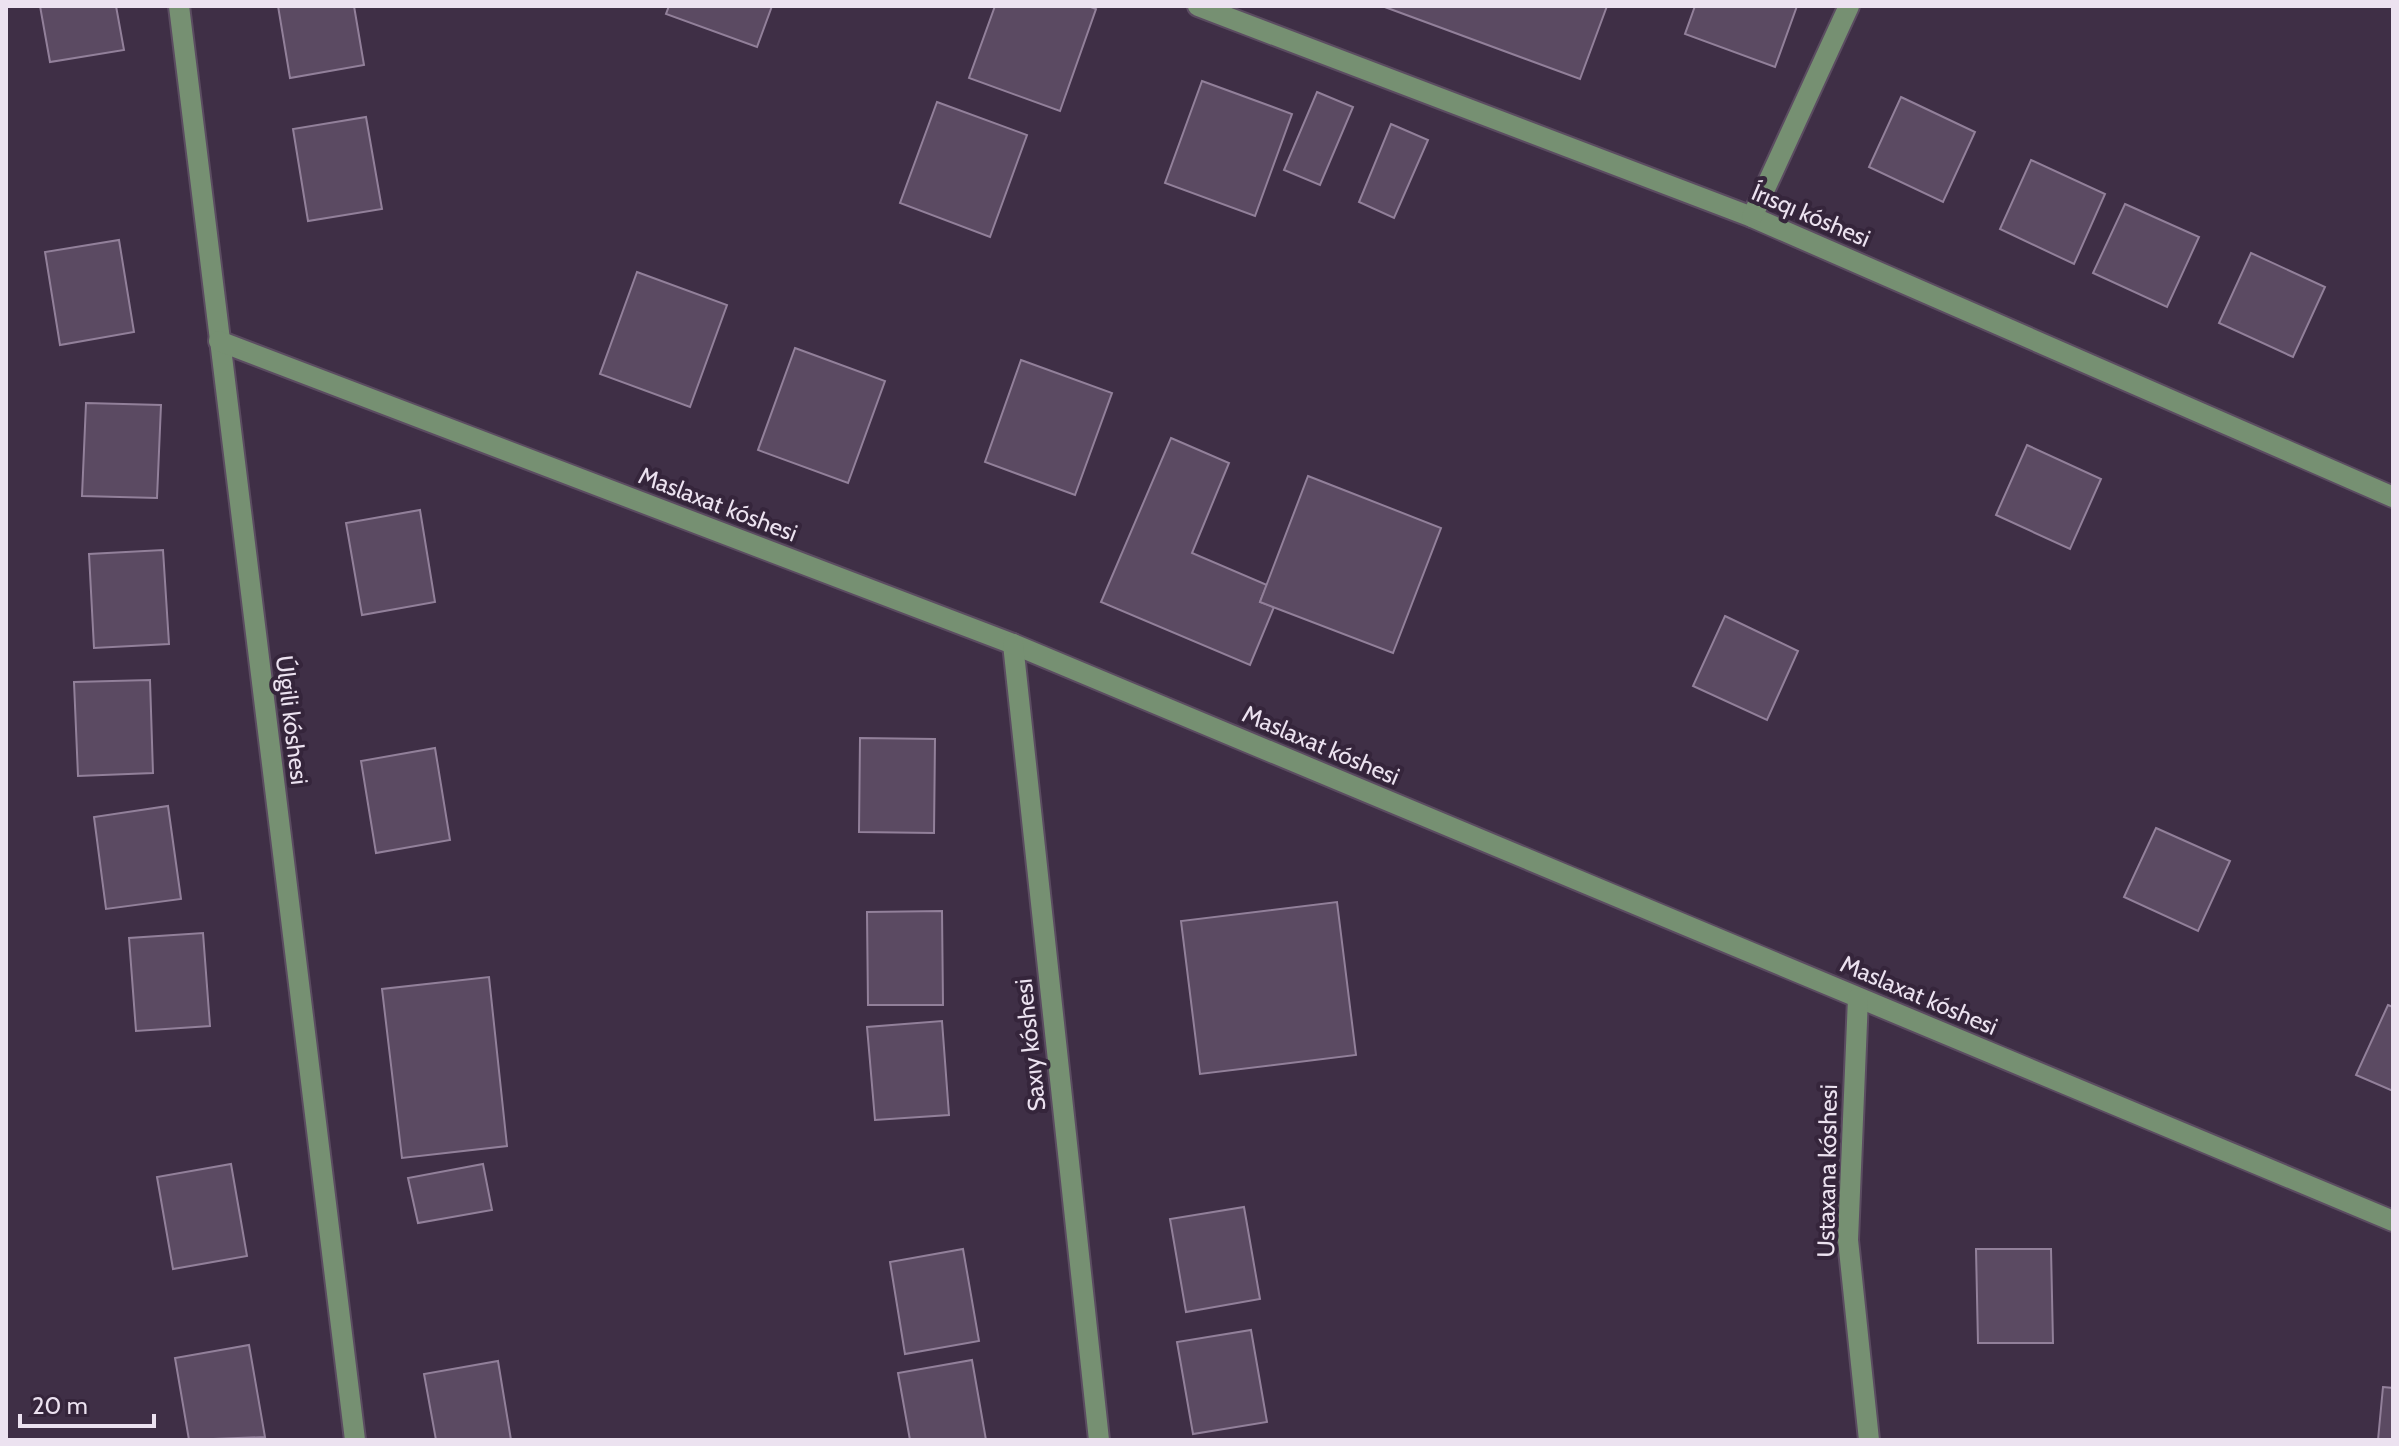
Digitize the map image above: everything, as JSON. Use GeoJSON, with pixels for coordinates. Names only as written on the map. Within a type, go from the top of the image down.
{"type":"FeatureCollection","features":[{"type":"Feature","properties":{"kind":"street","name":"Úlgili kóshesi"},"geometry":{"type":"LineString","coordinates":[[179,6],[355,1440]]}},
{"type":"Feature","properties":{"kind":"street","name":"Írısqı kóshesi"},"geometry":{"type":"LineString","coordinates":[[1198,6],[1752,217],[2393,497]]}},
{"type":"Feature","properties":{"kind":"street"},"geometry":{"type":"LineString","coordinates":[[1752,217],[1849,6]]}},
{"type":"Feature","properties":{"kind":"street","name":"Maslaxat kóshesi"},"geometry":{"type":"LineString","coordinates":[[219,341],[1013,644],[2393,1221]]}},
{"type":"Feature","properties":{"kind":"street","name":"Saxıy kóshesi"},"geometry":{"type":"LineString","coordinates":[[1013,644],[1099,1440]]}},
{"type":"Feature","properties":{"kind":"street","name":"Ustaxana kóshesi"},"geometry":{"type":"LineString","coordinates":[[1858,998],[1848,1240],[1869,1440]]}},
{"type":"Feature","properties":{"kind":"building"},"geometry":{"type":"Polygon","coordinates":[[[40,6],[116,6],[124,50],[50,62],[40,6]]]}},
{"type":"Feature","properties":{"kind":"building"},"geometry":{"type":"Polygon","coordinates":[[[278,6],[354,6],[364,65],[290,78],[278,6]]]}},
{"type":"Feature","properties":{"kind":"building"},"geometry":{"type":"Polygon","coordinates":[[[669,6],[772,6],[757,47],[666,14],[669,6]]]}},
{"type":"Feature","properties":{"kind":"building"},"geometry":{"type":"Polygon","coordinates":[[[995,6],[1088,6],[1096,9],[1060,111],[969,78],[995,6]]]}},
{"type":"Feature","properties":{"kind":"building"},"geometry":{"type":"Polygon","coordinates":[[[1382,6],[1607,6],[1580,79],[1382,6]]]}},
{"type":"Feature","properties":{"kind":"building"},"geometry":{"type":"Polygon","coordinates":[[[1695,6],[1797,6],[1775,67],[1685,34],[1695,6]]]}},
{"type":"Feature","properties":{"kind":"building"},"geometry":{"type":"Polygon","coordinates":[[[1202,81],[1292,114],[1255,216],[1165,183],[1202,81]]]}},
{"type":"Feature","properties":{"kind":"building"},"geometry":{"type":"Polygon","coordinates":[[[1317,92],[1353,107],[1320,185],[1284,170],[1317,92]]]}},
{"type":"Feature","properties":{"kind":"building"},"geometry":{"type":"Polygon","coordinates":[[[1901,97],[1975,132],[1943,202],[1869,167],[1901,97]]]}},
{"type":"Feature","properties":{"kind":"building"},"geometry":{"type":"Polygon","coordinates":[[[937,102],[1027,135],[990,237],[900,203],[937,102]]]}},
{"type":"Feature","properties":{"kind":"building"},"geometry":{"type":"Polygon","coordinates":[[[366,117],[382,209],[308,221],[293,129],[366,117]]]}},
{"type":"Feature","properties":{"kind":"building"},"geometry":{"type":"Polygon","coordinates":[[[1391,124],[1428,140],[1394,218],[1359,202],[1391,124]]]}},
{"type":"Feature","properties":{"kind":"building"},"geometry":{"type":"Polygon","coordinates":[[[2031,160],[2105,194],[2074,264],[2000,229],[2031,160]]]}},
{"type":"Feature","properties":{"kind":"building"},"geometry":{"type":"Polygon","coordinates":[[[2125,204],[2199,237],[2167,307],[2093,273],[2125,204]]]}},
{"type":"Feature","properties":{"kind":"building"},"geometry":{"type":"Polygon","coordinates":[[[119,240],[134,332],[60,345],[45,252],[119,240]]]}},
{"type":"Feature","properties":{"kind":"building"},"geometry":{"type":"Polygon","coordinates":[[[2251,253],[2325,287],[2293,357],[2219,323],[2251,253]]]}},
{"type":"Feature","properties":{"kind":"building"},"geometry":{"type":"Polygon","coordinates":[[[637,272],[727,305],[690,407],[600,374],[637,272]]]}},
{"type":"Feature","properties":{"kind":"building"},"geometry":{"type":"Polygon","coordinates":[[[795,348],[885,381],[848,483],[758,450],[795,348]]]}},
{"type":"Feature","properties":{"kind":"building"},"geometry":{"type":"Polygon","coordinates":[[[1021,360],[1112,393],[1075,495],[985,462],[1021,360]]]}},
{"type":"Feature","properties":{"kind":"building"},"geometry":{"type":"Polygon","coordinates":[[[86,403],[161,405],[157,498],[82,496],[86,403]]]}},
{"type":"Feature","properties":{"kind":"building"},"geometry":{"type":"Polygon","coordinates":[[[1171,438],[1229,463],[1192,553],[1267,585],[1260,602],[1274,607],[1250,665],[1101,602],[1171,438]]]}},
{"type":"Feature","properties":{"kind":"building"},"geometry":{"type":"Polygon","coordinates":[[[2027,445],[2101,479],[2070,549],[1996,515],[2027,445]]]}},
{"type":"Feature","properties":{"kind":"building"},"geometry":{"type":"Polygon","coordinates":[[[1308,476],[1441,528],[1393,653],[1260,602],[1308,476]]]}},
{"type":"Feature","properties":{"kind":"building"},"geometry":{"type":"Polygon","coordinates":[[[420,510],[435,602],[362,615],[346,523],[420,510]]]}},
{"type":"Feature","properties":{"kind":"building"},"geometry":{"type":"Polygon","coordinates":[[[163,550],[169,644],[94,648],[89,554],[163,550]]]}},
{"type":"Feature","properties":{"kind":"building"},"geometry":{"type":"Polygon","coordinates":[[[1725,616],[1798,651],[1767,720],[1693,686],[1725,616]]]}},
{"type":"Feature","properties":{"kind":"building"},"geometry":{"type":"Polygon","coordinates":[[[150,680],[153,773],[78,776],[74,682],[150,680]]]}},
{"type":"Feature","properties":{"kind":"building"},"geometry":{"type":"Polygon","coordinates":[[[860,738],[935,739],[934,833],[859,832],[860,738]]]}},
{"type":"Feature","properties":{"kind":"building"},"geometry":{"type":"Polygon","coordinates":[[[435,748],[450,840],[376,853],[361,761],[435,748]]]}},
{"type":"Feature","properties":{"kind":"building"},"geometry":{"type":"Polygon","coordinates":[[[168,806],[181,899],[106,909],[94,817],[168,806]]]}},
{"type":"Feature","properties":{"kind":"building"},"geometry":{"type":"Polygon","coordinates":[[[2156,828],[2230,861],[2198,931],[2124,897],[2156,828]]]}},
{"type":"Feature","properties":{"kind":"building"},"geometry":{"type":"Polygon","coordinates":[[[1337,902],[1356,1055],[1200,1074],[1181,921],[1337,902]]]}},
{"type":"Feature","properties":{"kind":"building"},"geometry":{"type":"Polygon","coordinates":[[[942,911],[943,1005],[868,1005],[867,912],[942,911]]]}},
{"type":"Feature","properties":{"kind":"building"},"geometry":{"type":"Polygon","coordinates":[[[203,933],[210,1026],[136,1031],[129,938],[203,933]]]}},
{"type":"Feature","properties":{"kind":"building"},"geometry":{"type":"Polygon","coordinates":[[[489,977],[507,1146],[402,1158],[382,989],[489,977]]]}},
{"type":"Feature","properties":{"kind":"building"},"geometry":{"type":"Polygon","coordinates":[[[2388,1005],[2393,1007],[2393,1091],[2356,1075],[2388,1005]]]}},
{"type":"Feature","properties":{"kind":"building"},"geometry":{"type":"Polygon","coordinates":[[[942,1021],[949,1115],[875,1120],[867,1027],[942,1021]]]}},
{"type":"Feature","properties":{"kind":"building"},"geometry":{"type":"Polygon","coordinates":[[[231,1164],[247,1256],[173,1269],[157,1177],[231,1164]]]}},
{"type":"Feature","properties":{"kind":"building"},"geometry":{"type":"Polygon","coordinates":[[[483,1164],[492,1210],[418,1223],[408,1178],[483,1164]]]}},
{"type":"Feature","properties":{"kind":"building"},"geometry":{"type":"Polygon","coordinates":[[[1244,1207],[1260,1299],[1186,1312],[1170,1219],[1244,1207]]]}},
{"type":"Feature","properties":{"kind":"building"},"geometry":{"type":"Polygon","coordinates":[[[963,1249],[979,1341],[905,1354],[890,1262],[963,1249]]]}},
{"type":"Feature","properties":{"kind":"building"},"geometry":{"type":"Polygon","coordinates":[[[1976,1249],[2051,1249],[2053,1343],[1978,1343],[1976,1249]]]}},
{"type":"Feature","properties":{"kind":"building"},"geometry":{"type":"Polygon","coordinates":[[[1251,1330],[1267,1422],[1193,1434],[1177,1342],[1251,1330]]]}},
{"type":"Feature","properties":{"kind":"building"},"geometry":{"type":"Polygon","coordinates":[[[249,1345],[265,1437],[189,1440],[175,1358],[249,1345]]]}},
{"type":"Feature","properties":{"kind":"building"},"geometry":{"type":"Polygon","coordinates":[[[972,1360],[986,1440],[910,1440],[898,1373],[972,1360]]]}},
{"type":"Feature","properties":{"kind":"building"},"geometry":{"type":"Polygon","coordinates":[[[498,1361],[511,1440],[436,1440],[424,1374],[498,1361]]]}},
{"type":"Feature","properties":{"kind":"building"},"geometry":{"type":"Polygon","coordinates":[[[2383,1387],[2393,1388],[2393,1440],[2378,1440],[2383,1387]]]}}]}
